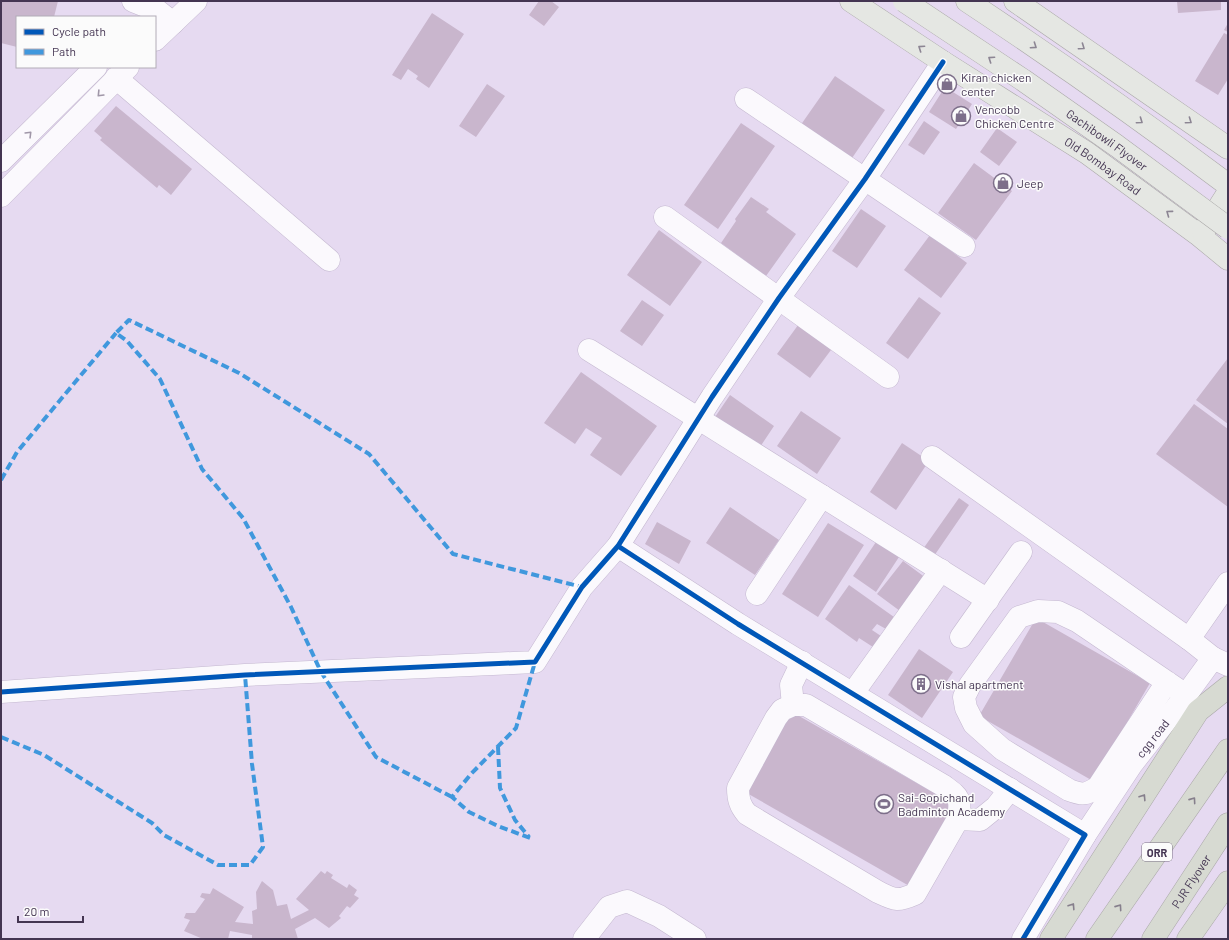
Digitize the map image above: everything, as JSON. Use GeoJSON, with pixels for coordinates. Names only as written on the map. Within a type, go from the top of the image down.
{"type":"FeatureCollection","features":[{"type":"Feature","properties":{"kind":"highway"},"geometry":{"type":"LineString","coordinates":[[1051,939],[1198,711],[1228,687]]}},
{"type":"Feature","properties":{"kind":"highway","name":"ORR"},"geometry":{"type":"LineString","coordinates":[[1097,939],[1228,750]]}},
{"type":"Feature","properties":{"kind":"highway","name":"PJR Flyover"},"geometry":{"type":"LineString","coordinates":[[1153,939],[1228,824]]}},
{"type":"Feature","properties":{"kind":"highway"},"geometry":{"type":"LineString","coordinates":[[1188,939],[1228,882]]}},
{"type":"Feature","properties":{"kind":"main road","name":"Old Bombay Road"},"geometry":{"type":"LineString","coordinates":[[851,1],[942,62],[1087,153],[1200,236],[1228,259]]}},
{"type":"Feature","properties":{"kind":"main road","name":"Gachibowli Flyover"},"geometry":{"type":"LineString","coordinates":[[904,1],[1067,111],[1228,228]]}},
{"type":"Feature","properties":{"kind":"main road"},"geometry":{"type":"LineString","coordinates":[[967,1],[1052,58],[1160,134],[1228,186]]}},
{"type":"Feature","properties":{"kind":"main road"},"geometry":{"type":"LineString","coordinates":[[1015,1],[1228,148]]}},
{"type":"Feature","properties":{"kind":"main road"},"geometry":{"type":"LineString","coordinates":[[1200,236],[1228,193]]}},
{"type":"Feature","properties":{"kind":"street"},"geometry":{"type":"LineString","coordinates":[[133,1],[163,13],[196,1]]}},
{"type":"Feature","properties":{"kind":"street"},"geometry":{"type":"LineString","coordinates":[[156,37],[163,13]]}},
{"type":"Feature","properties":{"kind":"street"},"geometry":{"type":"LineString","coordinates":[[1,692],[245,675],[535,662],[582,587],[618,546],[698,418],[779,298],[865,179],[942,62]]}},
{"type":"Feature","properties":{"kind":"street"},"geometry":{"type":"LineString","coordinates":[[1,161],[95,68]]}},
{"type":"Feature","properties":{"kind":"street"},"geometry":{"type":"LineString","coordinates":[[1,196],[122,73],[329,260]]}},
{"type":"Feature","properties":{"kind":"street"},"geometry":{"type":"LineString","coordinates":[[746,99],[964,246]]}},
{"type":"Feature","properties":{"kind":"street"},"geometry":{"type":"LineString","coordinates":[[665,217],[888,377]]}},
{"type":"Feature","properties":{"kind":"street"},"geometry":{"type":"LineString","coordinates":[[589,350],[988,600]]}},
{"type":"Feature","properties":{"kind":"street"},"geometry":{"type":"LineString","coordinates":[[932,457],[1220,661]]}},
{"type":"Feature","properties":{"kind":"street"},"geometry":{"type":"LineString","coordinates":[[757,594],[822,496]]}},
{"type":"Feature","properties":{"kind":"street"},"geometry":{"type":"LineString","coordinates":[[618,546],[738,624],[1086,835]]}},
{"type":"Feature","properties":{"kind":"street"},"geometry":{"type":"LineString","coordinates":[[961,637],[1021,552]]}},
{"type":"Feature","properties":{"kind":"street"},"geometry":{"type":"LineString","coordinates":[[853,693],[941,570]]}},
{"type":"Feature","properties":{"kind":"street"},"geometry":{"type":"LineString","coordinates":[[1189,639],[1228,583]]}},
{"type":"Feature","properties":{"kind":"street"},"geometry":{"type":"LineString","coordinates":[[1167,682],[1098,787],[1090,793],[1081,794],[1069,790],[1002,749],[974,724],[966,708],[964,696],[970,685],[1019,617],[1038,611],[1058,612],[1077,621],[1167,682],[1186,695]]}},
{"type":"Feature","properties":{"kind":"street","name":"cgg road"},"geometry":{"type":"LineString","coordinates":[[1023,939],[1086,835],[1132,764],[1186,695],[1220,661]]}},
{"type":"Feature","properties":{"kind":"street"},"geometry":{"type":"LineString","coordinates":[[793,705],[791,685],[802,662]]}},
{"type":"Feature","properties":{"kind":"street"},"geometry":{"type":"LineString","coordinates":[[793,705],[806,705],[944,786],[958,796],[960,805],[958,819],[915,894],[907,898],[896,900],[878,892],[747,814],[741,808],[738,799],[738,788],[776,718],[782,710],[793,705]]}},
{"type":"Feature","properties":{"kind":"street"},"geometry":{"type":"LineString","coordinates":[[958,819],[980,820],[996,807],[1010,789]]}},
{"type":"Feature","properties":{"kind":"street"},"geometry":{"type":"LineString","coordinates":[[584,939],[609,907],[627,901],[659,916],[695,939]]}},
{"type":"Feature","properties":{"kind":"building"},"geometry":{"type":"Polygon","coordinates":[[[1,1],[58,1],[54,16],[16,16],[16,47],[1,43],[1,1]]]}},
{"type":"Feature","properties":{"kind":"building"},"geometry":{"type":"Polygon","coordinates":[[[539,1],[551,1],[559,7],[544,26],[529,15],[539,1]]]}},
{"type":"Feature","properties":{"kind":"building"},"geometry":{"type":"Polygon","coordinates":[[[1177,1],[1221,1],[1221,10],[1178,13],[1177,1]]]}},
{"type":"Feature","properties":{"kind":"building"},"geometry":{"type":"Polygon","coordinates":[[[432,13],[464,34],[429,88],[416,79],[418,76],[408,69],[401,80],[392,75],[432,13]]]}},
{"type":"Feature","properties":{"kind":"building"},"geometry":{"type":"Polygon","coordinates":[[[1228,23],[1228,32],[1224,30],[1228,23]]]}},
{"type":"Feature","properties":{"kind":"building"},"geometry":{"type":"Polygon","coordinates":[[[1224,33],[1228,35],[1228,79],[1218,95],[1195,81],[1224,33]]]}},
{"type":"Feature","properties":{"kind":"building"},"geometry":{"type":"Polygon","coordinates":[[[835,76],[885,110],[850,161],[800,126],[835,76]]]}},
{"type":"Feature","properties":{"kind":"building"},"geometry":{"type":"Polygon","coordinates":[[[487,84],[505,96],[476,137],[459,126],[487,84]]]}},
{"type":"Feature","properties":{"kind":"building"},"geometry":{"type":"Polygon","coordinates":[[[945,87],[972,104],[956,129],[929,112],[945,87]]]}},
{"type":"Feature","properties":{"kind":"building"},"geometry":{"type":"Polygon","coordinates":[[[116,106],[192,169],[171,195],[159,185],[157,188],[100,140],[102,138],[94,131],[116,106]]]}},
{"type":"Feature","properties":{"kind":"building"},"geometry":{"type":"Polygon","coordinates":[[[924,121],[940,132],[924,155],[908,145],[924,121]]]}},
{"type":"Feature","properties":{"kind":"building"},"geometry":{"type":"Polygon","coordinates":[[[741,123],[775,146],[718,229],[684,205],[741,123]]]}},
{"type":"Feature","properties":{"kind":"building"},"geometry":{"type":"Polygon","coordinates":[[[997,128],[1017,142],[999,166],[980,152],[997,128]]]}},
{"type":"Feature","properties":{"kind":"building"},"geometry":{"type":"Polygon","coordinates":[[[974,163],[1012,191],[976,240],[938,213],[974,163]]]}},
{"type":"Feature","properties":{"kind":"building"},"geometry":{"type":"Polygon","coordinates":[[[751,197],[769,209],[766,212],[796,234],[766,276],[721,243],[736,221],[735,219],[751,197]]]}},
{"type":"Feature","properties":{"kind":"building"},"geometry":{"type":"Polygon","coordinates":[[[861,209],[886,226],[857,268],[832,251],[861,209]]]}},
{"type":"Feature","properties":{"kind":"building"},"geometry":{"type":"Polygon","coordinates":[[[659,230],[702,262],[670,306],[627,275],[659,230]]]}},
{"type":"Feature","properties":{"kind":"building"},"geometry":{"type":"Polygon","coordinates":[[[930,235],[967,263],[941,298],[904,270],[930,235]]]}},
{"type":"Feature","properties":{"kind":"building"},"geometry":{"type":"Polygon","coordinates":[[[919,297],[941,313],[908,359],[886,343],[919,297]]]}},
{"type":"Feature","properties":{"kind":"building"},"geometry":{"type":"Polygon","coordinates":[[[642,300],[664,315],[642,346],[620,331],[642,300]]]}},
{"type":"Feature","properties":{"kind":"building"},"geometry":{"type":"Polygon","coordinates":[[[801,321],[834,346],[810,378],[777,354],[801,321]]]}},
{"type":"Feature","properties":{"kind":"building"},"geometry":{"type":"Polygon","coordinates":[[[1228,358],[1228,424],[1196,400],[1228,358]]]}},
{"type":"Feature","properties":{"kind":"building"},"geometry":{"type":"Polygon","coordinates":[[[581,372],[657,426],[621,476],[590,455],[602,438],[586,428],[575,444],[544,423],[581,372]]]}},
{"type":"Feature","properties":{"kind":"building"},"geometry":{"type":"Polygon","coordinates":[[[730,395],[774,426],[758,450],[713,420],[730,395]]]}},
{"type":"Feature","properties":{"kind":"building"},"geometry":{"type":"Polygon","coordinates":[[[1194,404],[1228,429],[1228,507],[1156,454],[1194,404]]]}},
{"type":"Feature","properties":{"kind":"building"},"geometry":{"type":"Polygon","coordinates":[[[801,411],[841,438],[817,474],[777,446],[801,411]]]}},
{"type":"Feature","properties":{"kind":"building"},"geometry":{"type":"Polygon","coordinates":[[[902,443],[929,461],[896,510],[870,492],[902,443]]]}},
{"type":"Feature","properties":{"kind":"building"},"geometry":{"type":"Polygon","coordinates":[[[959,498],[969,505],[934,556],[923,549],[959,498]]]}},
{"type":"Feature","properties":{"kind":"building"},"geometry":{"type":"Polygon","coordinates":[[[730,507],[779,540],[755,575],[706,543],[730,507]]]}},
{"type":"Feature","properties":{"kind":"building"},"geometry":{"type":"Polygon","coordinates":[[[657,522],[691,541],[679,564],[645,544],[657,522]]]}},
{"type":"Feature","properties":{"kind":"building"},"geometry":{"type":"Polygon","coordinates":[[[828,523],[864,545],[818,617],[782,594],[828,523]]]}},
{"type":"Feature","properties":{"kind":"building"},"geometry":{"type":"Polygon","coordinates":[[[876,542],[899,557],[876,592],[853,576],[876,542]]]}},
{"type":"Feature","properties":{"kind":"building"},"geometry":{"type":"Polygon","coordinates":[[[903,561],[926,578],[900,611],[877,594],[903,561]]]}},
{"type":"Feature","properties":{"kind":"building"},"geometry":{"type":"Polygon","coordinates":[[[849,585],[894,617],[886,629],[877,624],[872,630],[881,636],[873,647],[859,638],[857,642],[825,619],[849,585]]]}},
{"type":"Feature","properties":{"kind":"building"},"geometry":{"type":"Polygon","coordinates":[[[1036,618],[1150,683],[1093,781],[979,716],[1036,618]]]}},
{"type":"Feature","properties":{"kind":"building","name":"Vishal apartment"},"geometry":{"type":"Polygon","coordinates":[[[919,649],[953,672],[922,718],[888,695],[919,649]]]}},
{"type":"Feature","properties":{"kind":"building"},"geometry":{"type":"Polygon","coordinates":[[[792,712],[957,806],[911,887],[745,792],[792,712]]]}},
{"type":"Feature","properties":{"kind":"building"},"geometry":{"type":"Polygon","coordinates":[[[321,871],[325,874],[327,871],[333,875],[331,878],[347,888],[349,884],[357,890],[354,895],[359,898],[350,908],[347,906],[339,916],[341,918],[329,928],[315,918],[295,929],[298,939],[252,939],[252,935],[230,931],[228,939],[203,939],[184,931],[190,920],[184,918],[186,913],[195,913],[205,899],[200,897],[202,893],[210,894],[213,888],[244,907],[235,922],[253,924],[252,911],[257,909],[256,892],[262,881],[273,890],[277,906],[287,904],[291,919],[309,910],[296,899],[321,871]]]}},
{"type":"Feature","properties":{"kind":"marked path"},"geometry":{"type":"LineString","coordinates":[[452,797],[376,757],[321,672],[291,607],[243,518],[202,469],[160,379],[127,341],[116,333],[129,320],[239,373],[369,454],[453,554],[582,587]]}},
{"type":"Feature","properties":{"kind":"marked path"},"geometry":{"type":"LineString","coordinates":[[1,480],[17,452],[116,333]]}},
{"type":"Feature","properties":{"kind":"marked path"},"geometry":{"type":"LineString","coordinates":[[530,838],[498,826],[469,812],[452,797],[471,774],[516,728],[535,662]]}},
{"type":"Feature","properties":{"kind":"marked path"},"geometry":{"type":"LineString","coordinates":[[1,737],[44,755],[152,823],[164,835],[218,865],[250,865],[263,847],[252,764],[245,675]]}},
{"type":"Feature","properties":{"kind":"marked path"},"geometry":{"type":"LineString","coordinates":[[498,747],[500,788],[515,820],[529,837]]}},
{"type":"Feature","properties":{"kind":"cycle path"},"geometry":{"type":"LineString","coordinates":[[1,692],[245,675],[535,662],[582,587],[618,546],[712,397],[779,298],[865,179],[943,62]]}},
{"type":"Feature","properties":{"kind":"cycle path"},"geometry":{"type":"LineString","coordinates":[[618,546],[738,624],[1085,835],[1023,939]]}},
{"type":"Feature","properties":{"kind":"place","name":"Kiran chicken center"},"geometry":{"type":"Point","coordinates":[947,84]}},
{"type":"Feature","properties":{"kind":"place","name":"Vencobb Chicken Centre"},"geometry":{"type":"Point","coordinates":[961,116]}},
{"type":"Feature","properties":{"kind":"place","name":"Jeep"},"geometry":{"type":"Point","coordinates":[1003,183]}},
{"type":"Feature","properties":{"kind":"place","name":"Vishal apartment"},"geometry":{"type":"Point","coordinates":[921,684]}},
{"type":"Feature","properties":{"kind":"place","name":"Sai-Gopichand Badminton Academy"},"geometry":{"type":"Point","coordinates":[884,804]}}]}
